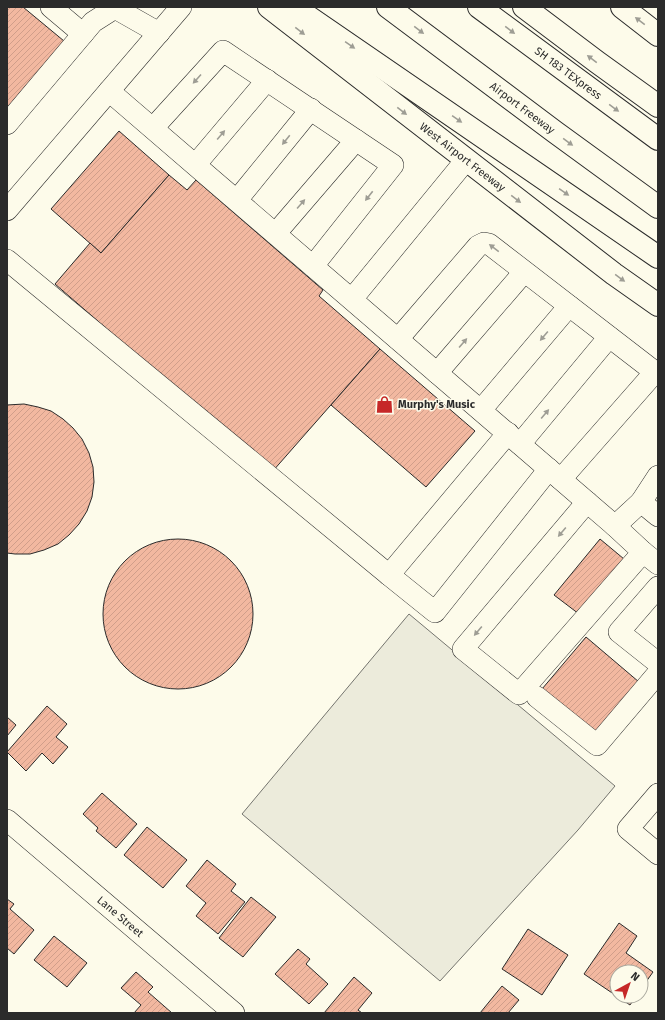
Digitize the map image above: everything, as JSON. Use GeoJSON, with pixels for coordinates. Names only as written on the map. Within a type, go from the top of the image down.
{"type":"FeatureCollection","features":[{"type":"Feature","properties":{"kind":"main road","name":"West Airport Freeway"},"geometry":{"type":"LineString","coordinates":[[269,7],[614,274],[658,305]]}},
{"type":"Feature","properties":{"kind":"main road"},"geometry":{"type":"LineString","coordinates":[[294,7],[658,257]]}},
{"type":"Feature","properties":{"kind":"main road","name":"Airport Freeway"},"geometry":{"type":"LineString","coordinates":[[388,7],[658,207]]}},
{"type":"Feature","properties":{"kind":"main road","name":"SH 183 TEXpress"},"geometry":{"type":"LineString","coordinates":[[479,7],[658,139]]}},
{"type":"Feature","properties":{"kind":"main road"},"geometry":{"type":"LineString","coordinates":[[524,7],[658,106]]}},
{"type":"Feature","properties":{"kind":"main road"},"geometry":{"type":"LineString","coordinates":[[622,7],[658,35]]}},
{"type":"Feature","properties":{"kind":"street"},"geometry":{"type":"LineString","coordinates":[[51,7],[83,34]]}},
{"type":"Feature","properties":{"kind":"street"},"geometry":{"type":"LineString","coordinates":[[7,210],[181,7]]}},
{"type":"Feature","properties":{"kind":"street"},"geometry":{"type":"LineString","coordinates":[[7,124],[93,22],[115,8],[159,33]]}},
{"type":"Feature","properties":{"kind":"street"},"geometry":{"type":"LineString","coordinates":[[153,128],[223,51],[393,165],[313,266]]}},
{"type":"Feature","properties":{"kind":"street"},"geometry":{"type":"LineString","coordinates":[[196,164],[267,80]]}},
{"type":"Feature","properties":{"kind":"street"},"geometry":{"type":"LineString","coordinates":[[110,90],[588,502],[651,558],[519,694],[463,649],[588,502]]}},
{"type":"Feature","properties":{"kind":"street"},"geometry":{"type":"LineString","coordinates":[[237,200],[311,109]]}},
{"type":"Feature","properties":{"kind":"street"},"geometry":{"type":"LineString","coordinates":[[276,233],[356,140]]}},
{"type":"Feature","properties":{"kind":"street"},"geometry":{"type":"LineString","coordinates":[[352,299],[466,160]]}},
{"type":"Feature","properties":{"kind":"street"},"geometry":{"type":"LineString","coordinates":[[7,260],[435,612],[555,474],[655,372],[489,244],[481,244],[472,252],[398,339]]}},
{"type":"Feature","properties":{"kind":"street"},"geometry":{"type":"LineString","coordinates":[[437,373],[524,272]]}},
{"type":"Feature","properties":{"kind":"street"},"geometry":{"type":"LineString","coordinates":[[481,410],[569,306]]}},
{"type":"Feature","properties":{"kind":"street"},"geometry":{"type":"LineString","coordinates":[[389,575],[609,337]]}},
{"type":"Feature","properties":{"kind":"street"},"geometry":{"type":"LineString","coordinates":[[615,526],[641,502],[658,476]]}},
{"type":"Feature","properties":{"kind":"street"},"geometry":{"type":"LineString","coordinates":[[641,502],[658,516]]}},
{"type":"Feature","properties":{"kind":"street"},"geometry":{"type":"LineString","coordinates":[[658,587],[619,632],[658,663]]}},
{"type":"Feature","properties":{"kind":"street"},"geometry":{"type":"LineString","coordinates":[[537,697],[597,745],[658,673]]}},
{"type":"Feature","properties":{"kind":"street"},"geometry":{"type":"LineString","coordinates":[[658,795],[628,829],[658,854]]}},
{"type":"Feature","properties":{"kind":"street","name":"Lane Street"},"geometry":{"type":"LineString","coordinates":[[7,820],[234,1013]]}},
{"type":"Feature","properties":{"kind":"shaded area"},"geometry":{"type":"Polygon","coordinates":[[[409,614],[615,786],[578,830],[440,981],[242,814],[409,614]]]}},
{"type":"Feature","properties":{"kind":"building"},"geometry":{"type":"Polygon","coordinates":[[[7,7],[23,7],[64,41],[7,108],[7,7]]]}},
{"type":"Feature","properties":{"kind":"building"},"geometry":{"type":"Polygon","coordinates":[[[119,131],[169,175],[101,253],[51,209],[119,131]]]}},
{"type":"Feature","properties":{"kind":"building"},"geometry":{"type":"Polygon","coordinates":[[[169,175],[187,190],[196,180],[323,290],[319,296],[380,349],[272,472],[55,284],[90,243],[101,253],[169,175]]]}},
{"type":"Feature","properties":{"kind":"building"},"geometry":{"type":"Polygon","coordinates":[[[380,349],[475,431],[426,487],[331,405],[380,349]]]}},
{"type":"Feature","properties":{"kind":"building"},"geometry":{"type":"Polygon","coordinates":[[[24,404],[51,411],[73,428],[82,439],[89,453],[93,467],[94,482],[92,497],[87,511],[79,524],[69,535],[58,544],[44,550],[30,554],[15,554],[7,553],[7,405],[24,404]]]}},
{"type":"Feature","properties":{"kind":"building"},"geometry":{"type":"Polygon","coordinates":[[[171,539],[185,539],[200,542],[213,548],[226,556],[236,566],[250,592],[253,614],[252,629],[247,643],[236,662],[226,672],[200,686],[185,689],[171,689],[156,686],[143,680],[130,672],[120,662],[106,636],[103,621],[103,607],[106,592],[112,579],[120,566],[130,556],[156,542],[171,539]]]}},
{"type":"Feature","properties":{"kind":"building"},"geometry":{"type":"Polygon","coordinates":[[[600,539],[624,559],[579,614],[554,595],[600,539]]]}},
{"type":"Feature","properties":{"kind":"building"},"geometry":{"type":"Polygon","coordinates":[[[586,637],[639,682],[594,734],[542,689],[586,637]]]}},
{"type":"Feature","properties":{"kind":"building"},"geometry":{"type":"Polygon","coordinates":[[[47,706],[67,724],[56,737],[68,747],[53,764],[42,753],[26,771],[7,752],[47,706]]]}},
{"type":"Feature","properties":{"kind":"building"},"geometry":{"type":"Polygon","coordinates":[[[7,717],[16,725],[7,736],[7,717]]]}},
{"type":"Feature","properties":{"kind":"building"},"geometry":{"type":"Polygon","coordinates":[[[102,793],[137,824],[116,848],[96,831],[98,828],[83,814],[102,793]]]}},
{"type":"Feature","properties":{"kind":"building"},"geometry":{"type":"Polygon","coordinates":[[[147,827],[187,860],[163,888],[124,855],[147,827]]]}},
{"type":"Feature","properties":{"kind":"building"},"geometry":{"type":"Polygon","coordinates":[[[207,860],[236,884],[231,891],[245,902],[218,934],[196,916],[206,903],[186,886],[207,860]]]}},
{"type":"Feature","properties":{"kind":"building"},"geometry":{"type":"Polygon","coordinates":[[[251,897],[276,917],[243,957],[219,938],[251,897]]]}},
{"type":"Feature","properties":{"kind":"building"},"geometry":{"type":"Polygon","coordinates":[[[7,899],[14,904],[10,909],[34,930],[14,954],[7,948],[7,899]]]}},
{"type":"Feature","properties":{"kind":"building"},"geometry":{"type":"Polygon","coordinates":[[[619,923],[637,936],[626,953],[642,964],[609,964],[609,991],[584,974],[619,923]]]}},
{"type":"Feature","properties":{"kind":"building"},"geometry":{"type":"Polygon","coordinates":[[[528,929],[568,955],[542,995],[502,969],[528,929]]]}},
{"type":"Feature","properties":{"kind":"building"},"geometry":{"type":"Polygon","coordinates":[[[54,936],[87,963],[67,987],[34,960],[54,936]]]}},
{"type":"Feature","properties":{"kind":"building"},"geometry":{"type":"Polygon","coordinates":[[[298,949],[310,959],[306,964],[328,984],[309,1004],[275,974],[298,949]]]}},
{"type":"Feature","properties":{"kind":"building"},"geometry":{"type":"Polygon","coordinates":[[[649,969],[653,972],[649,978],[649,969]]]}},
{"type":"Feature","properties":{"kind":"building"},"geometry":{"type":"Polygon","coordinates":[[[136,972],[153,987],[148,992],[172,1013],[134,1013],[141,1005],[121,988],[136,972]]]}},
{"type":"Feature","properties":{"kind":"building"},"geometry":{"type":"Polygon","coordinates":[[[354,977],[372,993],[358,1010],[362,1013],[324,1013],[354,977]]]}},
{"type":"Feature","properties":{"kind":"building"},"geometry":{"type":"Polygon","coordinates":[[[502,986],[519,1000],[508,1013],[480,1013],[502,986]]]}},
{"type":"Feature","properties":{"kind":"place","name":"Murphy's Music"},"geometry":{"type":"Point","coordinates":[385,404]}}]}
